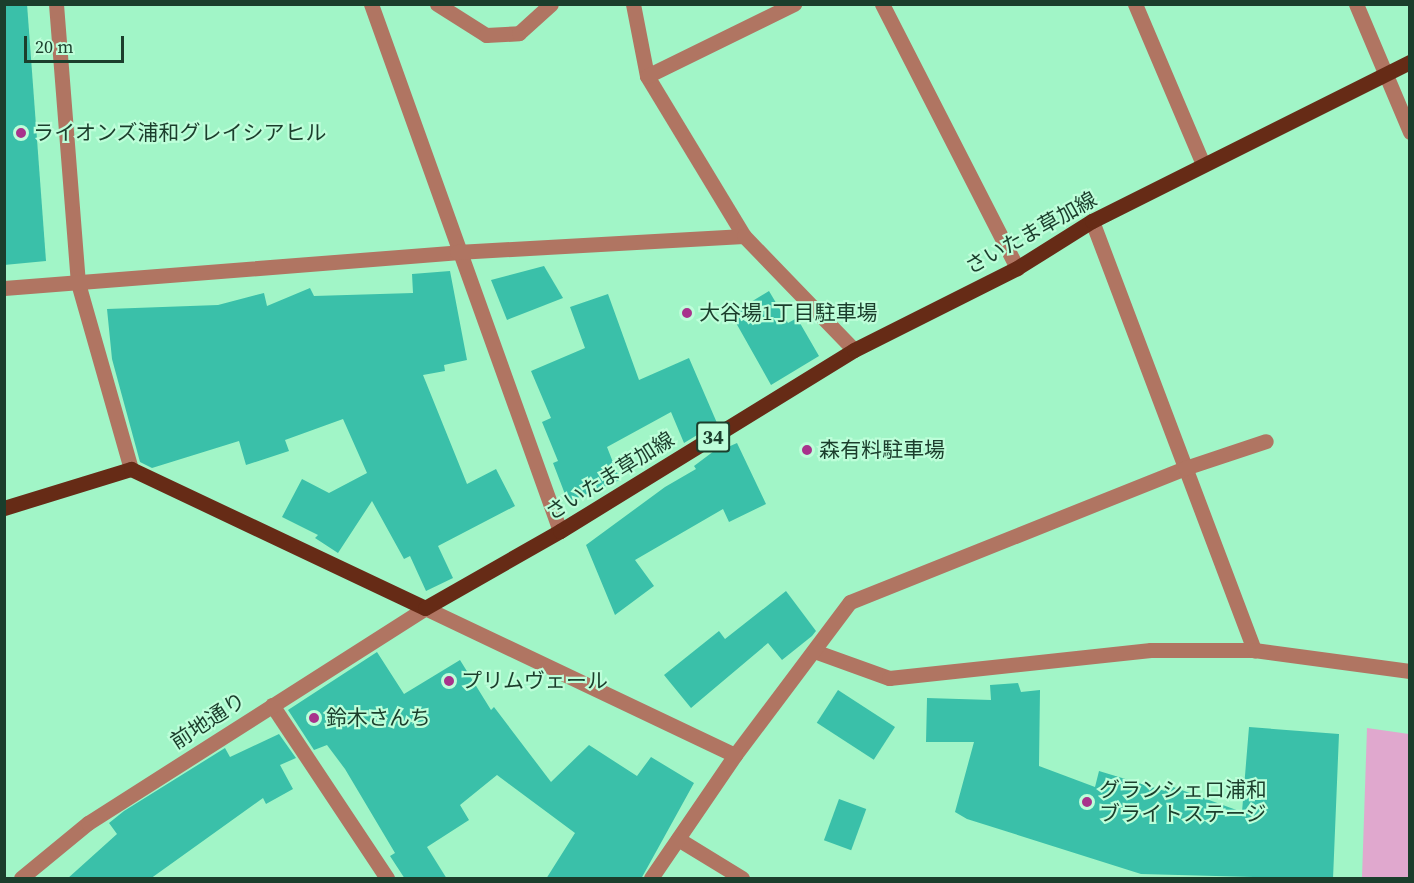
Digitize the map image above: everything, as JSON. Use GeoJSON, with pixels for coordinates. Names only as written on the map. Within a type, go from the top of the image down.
{"type":"FeatureCollection","features":[{"type":"Feature","properties":{"kind":"main road","name":"さいたま草加線"},"geometry":{"type":"LineString","coordinates":[[425,608],[560,531],[854,350],[1017,268],[1092,221],[1410,62]]}},
{"type":"Feature","properties":{"kind":"main road"},"geometry":{"type":"LineString","coordinates":[[4,508],[131,469],[425,608]]}},
{"type":"Feature","properties":{"kind":"street"},"geometry":{"type":"LineString","coordinates":[[56,4],[78,283],[131,469]]}},
{"type":"Feature","properties":{"kind":"street"},"geometry":{"type":"LineString","coordinates":[[370,4],[457,252],[560,531]]}},
{"type":"Feature","properties":{"kind":"street"},"geometry":{"type":"LineString","coordinates":[[437,4],[486,35],[519,33],[551,4]]}},
{"type":"Feature","properties":{"kind":"street"},"geometry":{"type":"LineString","coordinates":[[633,4],[647,76],[744,236],[854,350]]}},
{"type":"Feature","properties":{"kind":"street"},"geometry":{"type":"LineString","coordinates":[[647,76],[794,4]]}},
{"type":"Feature","properties":{"kind":"street"},"geometry":{"type":"LineString","coordinates":[[882,4],[1017,268]]}},
{"type":"Feature","properties":{"kind":"street"},"geometry":{"type":"LineString","coordinates":[[1135,4],[1203,164]]}},
{"type":"Feature","properties":{"kind":"street"},"geometry":{"type":"LineString","coordinates":[[1356,4],[1410,132]]}},
{"type":"Feature","properties":{"kind":"street"},"geometry":{"type":"LineString","coordinates":[[1092,221],[1254,650]]}},
{"type":"Feature","properties":{"kind":"street"},"geometry":{"type":"LineString","coordinates":[[4,288],[457,252],[744,236]]}},
{"type":"Feature","properties":{"kind":"street"},"geometry":{"type":"LineString","coordinates":[[651,879],[735,755],[850,602],[1185,468],[1266,441]]}},
{"type":"Feature","properties":{"kind":"street"},"geometry":{"type":"LineString","coordinates":[[425,608],[735,755]]}},
{"type":"Feature","properties":{"kind":"street","name":"前地通り"},"geometry":{"type":"LineString","coordinates":[[21,879],[88,823],[425,608]]}},
{"type":"Feature","properties":{"kind":"street"},"geometry":{"type":"LineString","coordinates":[[814,651],[890,678],[1151,650],[1254,650],[1410,671]]}},
{"type":"Feature","properties":{"kind":"street"},"geometry":{"type":"LineString","coordinates":[[272,705],[387,879]]}},
{"type":"Feature","properties":{"kind":"street"},"geometry":{"type":"LineString","coordinates":[[678,839],[742,879]]}},
{"type":"Feature","properties":{"kind":"shaded area"},"geometry":{"type":"Polygon","coordinates":[[[1367,728],[1409,734],[1409,878],[1362,878],[1367,728]]]}},
{"type":"Feature","properties":{"kind":"building","name":"ライオンズ浦和グレイシアヒル"},"geometry":{"type":"Polygon","coordinates":[[[4,4],[27,4],[46,261],[4,265],[4,4]]]}},
{"type":"Feature","properties":{"kind":"building"},"geometry":{"type":"Polygon","coordinates":[[[544,266],[563,298],[507,320],[491,280],[544,266]]]}},
{"type":"Feature","properties":{"kind":"building"},"geometry":{"type":"Polygon","coordinates":[[[450,271],[467,360],[444,365],[445,371],[423,375],[467,484],[496,469],[515,506],[438,546],[453,578],[426,591],[410,556],[404,559],[372,501],[338,553],[315,538],[318,535],[282,517],[302,479],[329,493],[367,473],[343,419],[285,440],[289,451],[246,465],[239,441],[152,468],[140,462],[112,359],[107,309],[218,305],[264,293],[267,306],[310,288],[314,296],[413,293],[412,274],[450,271]]]}},
{"type":"Feature","properties":{"kind":"building"},"geometry":{"type":"Polygon","coordinates":[[[769,291],[788,323],[797,318],[819,356],[771,385],[731,314],[769,291]]]}},
{"type":"Feature","properties":{"kind":"building"},"geometry":{"type":"Polygon","coordinates":[[[608,294],[639,380],[689,358],[717,423],[684,443],[671,412],[607,447],[620,480],[568,502],[553,463],[558,461],[542,422],[551,418],[531,371],[585,348],[570,307],[608,294]]]}},
{"type":"Feature","properties":{"kind":"building"},"geometry":{"type":"Polygon","coordinates":[[[726,442],[728,447],[737,443],[766,504],[729,522],[723,509],[635,560],[654,586],[615,615],[586,545],[665,487],[696,469],[694,466],[726,442]]]}},
{"type":"Feature","properties":{"kind":"building"},"geometry":{"type":"Polygon","coordinates":[[[786,591],[816,631],[812,636],[782,660],[768,643],[691,708],[664,675],[719,631],[725,639],[786,591]]]}},
{"type":"Feature","properties":{"kind":"building"},"geometry":{"type":"Polygon","coordinates":[[[377,652],[404,694],[460,660],[491,710],[494,707],[551,782],[589,745],[637,776],[651,757],[694,783],[641,879],[546,879],[575,833],[497,775],[460,805],[469,820],[427,847],[447,879],[405,879],[390,856],[395,853],[345,769],[327,745],[314,750],[288,710],[377,652]]]}},
{"type":"Feature","properties":{"kind":"building","name":"グランシェロ浦和 ブライトステージ"},"geometry":{"type":"Polygon","coordinates":[[[1018,683],[1021,692],[1040,690],[1039,766],[1095,787],[1099,771],[1165,791],[1165,784],[1242,812],[1249,727],[1339,734],[1333,879],[1141,874],[967,819],[955,812],[974,742],[926,742],[927,698],[991,700],[990,685],[1018,683]]]}},
{"type":"Feature","properties":{"kind":"building"},"geometry":{"type":"Polygon","coordinates":[[[838,690],[895,727],[874,760],[817,723],[838,690]]]}},
{"type":"Feature","properties":{"kind":"building"},"geometry":{"type":"Polygon","coordinates":[[[279,734],[296,758],[280,765],[293,789],[266,804],[263,798],[150,879],[67,879],[117,834],[109,823],[124,811],[225,748],[230,757],[279,734]]]}},
{"type":"Feature","properties":{"kind":"building"},"geometry":{"type":"Polygon","coordinates":[[[839,799],[866,809],[851,850],[824,840],[839,799]]]}},
{"type":"Feature","properties":{"kind":"place","name":"ライオンズ浦和グレイシアヒル"},"geometry":{"type":"Point","coordinates":[21,133]}},
{"type":"Feature","properties":{"kind":"place","name":"大谷場1丁目駐車場"},"geometry":{"type":"Point","coordinates":[687,313]}},
{"type":"Feature","properties":{"kind":"place","name":"森有料駐車場"},"geometry":{"type":"Point","coordinates":[807,450]}},
{"type":"Feature","properties":{"kind":"place","name":"プリムヴェール"},"geometry":{"type":"Point","coordinates":[449,681]}},
{"type":"Feature","properties":{"kind":"place","name":"鈴木さんち"},"geometry":{"type":"Point","coordinates":[314,718]}},
{"type":"Feature","properties":{"kind":"place","name":"グランシェロ浦和 ブライトステージ"},"geometry":{"type":"Point","coordinates":[1087,802]}}]}
